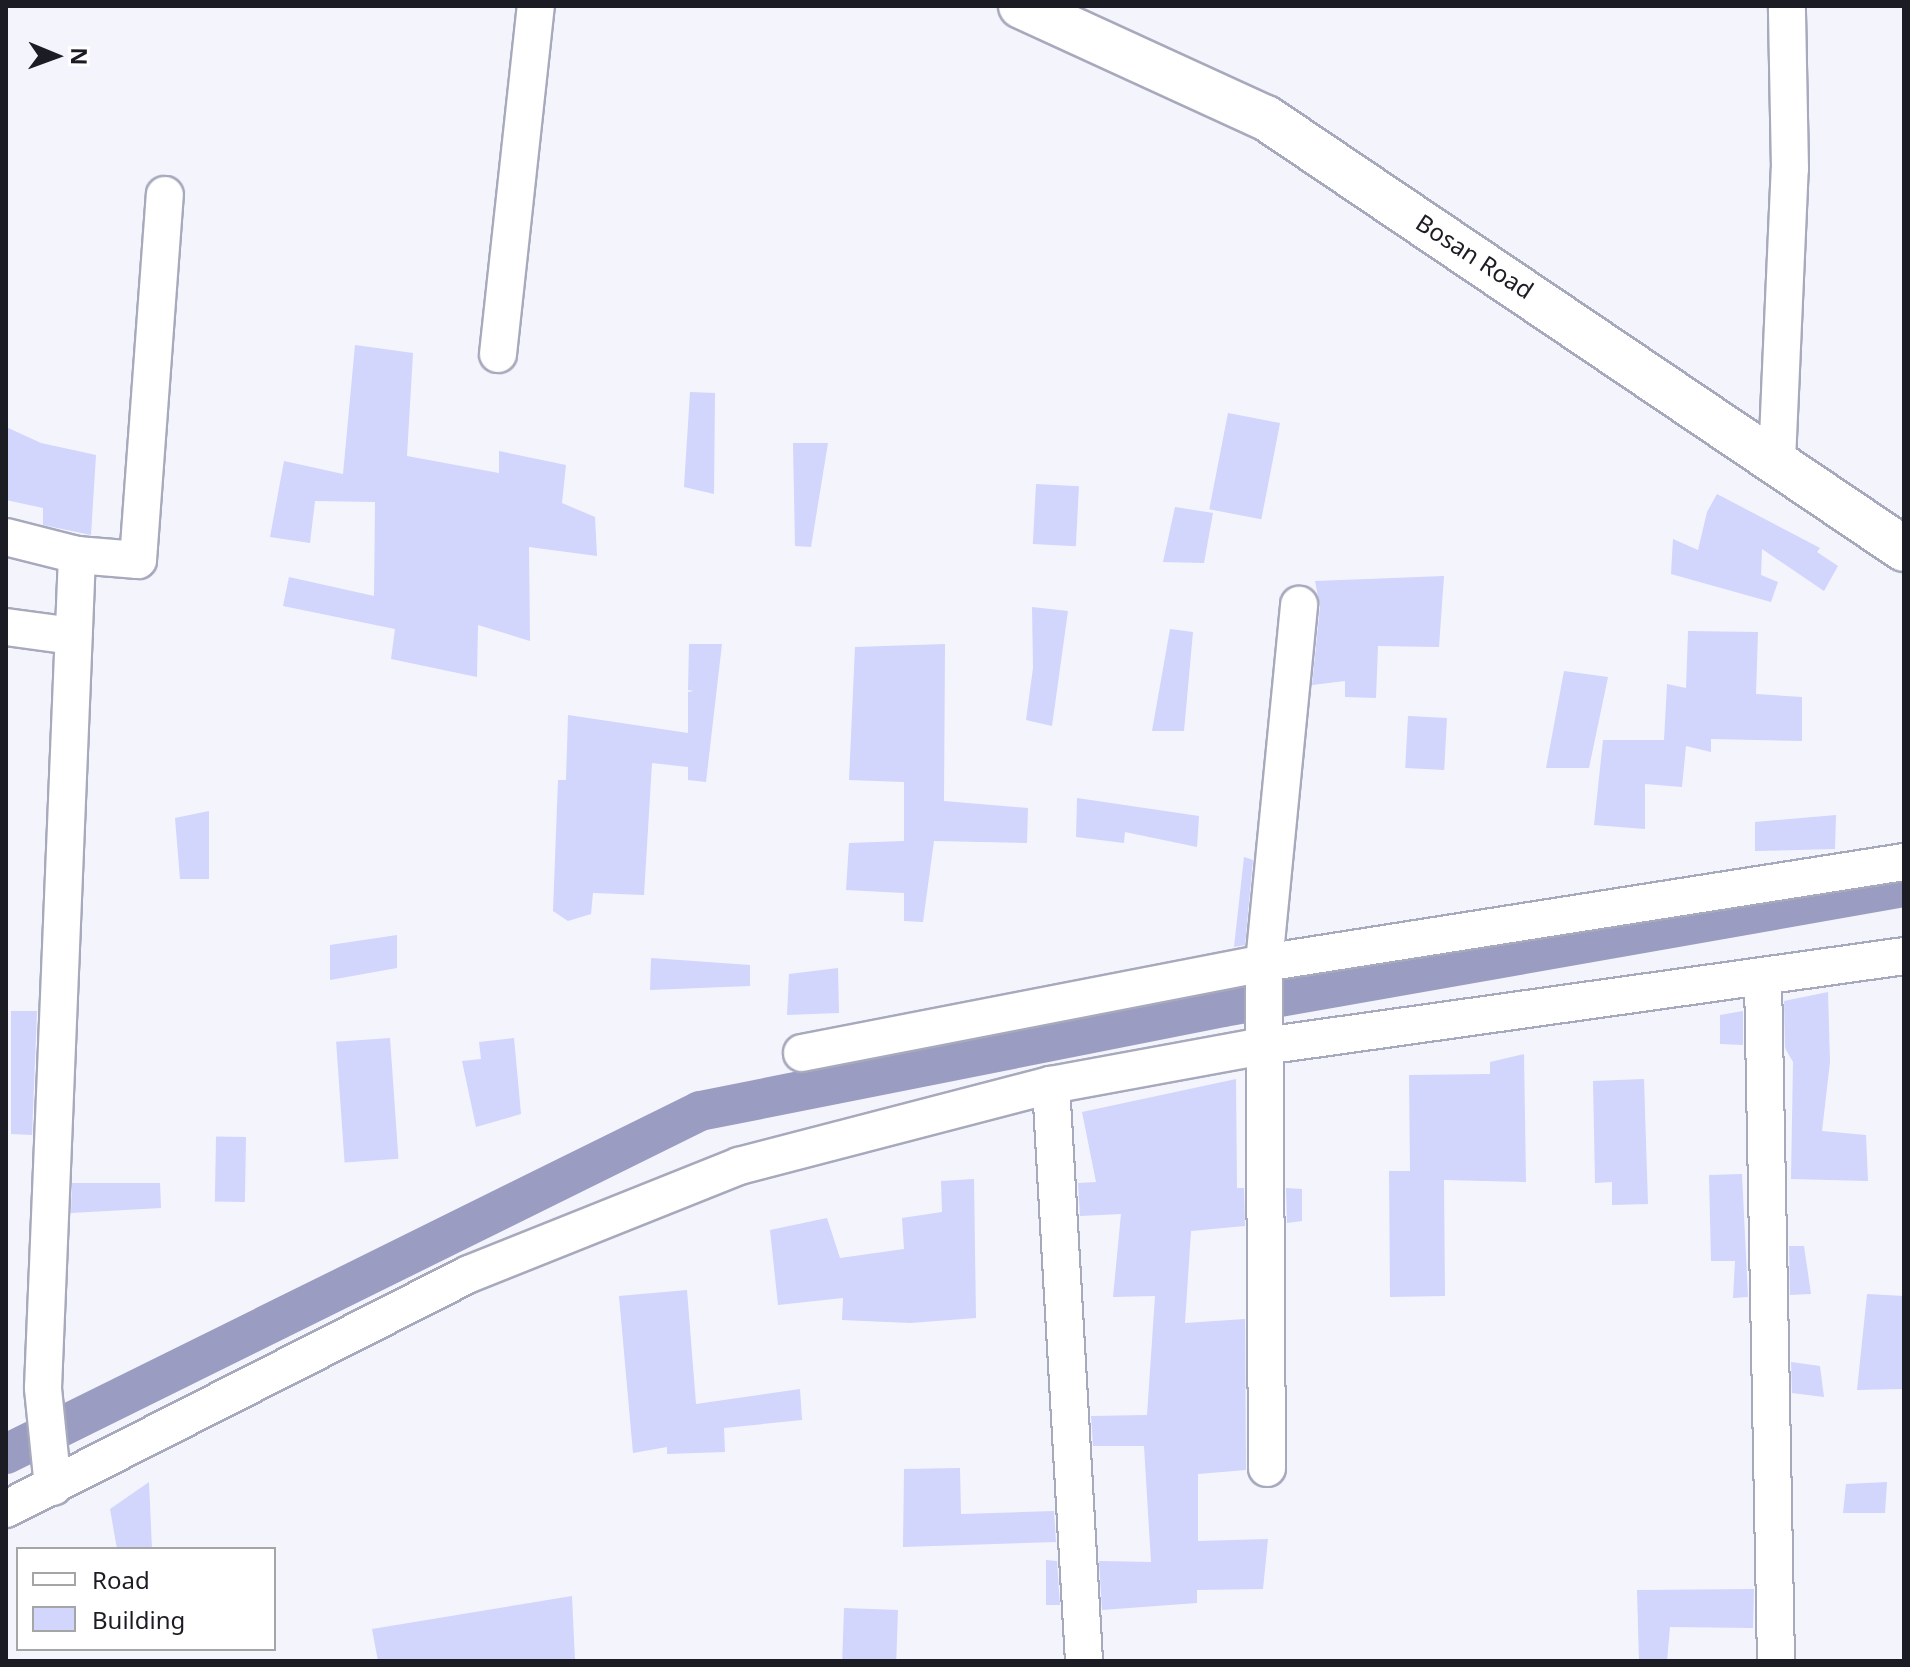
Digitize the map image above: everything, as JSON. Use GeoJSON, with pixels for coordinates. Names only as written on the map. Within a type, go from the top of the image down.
{"type":"FeatureCollection","features":[{"type":"Feature","properties":{"kind":"main road","name":"Bosan Road"},"geometry":{"type":"LineString","coordinates":[[1021,6],[1266,118],[1904,549]]}},
{"type":"Feature","properties":{"kind":"street"},"geometry":{"type":"LineString","coordinates":[[498,354],[536,6]]}},
{"type":"Feature","properties":{"kind":"street"},"geometry":{"type":"LineString","coordinates":[[1777,461],[1790,169],[1787,6]]}},
{"type":"Feature","properties":{"kind":"street"},"geometry":{"type":"LineString","coordinates":[[6,537],[77,555],[138,560],[143,545],[165,195]]}},
{"type":"Feature","properties":{"kind":"street"},"geometry":{"type":"LineString","coordinates":[[50,1476],[43,1388],[77,555]]}},
{"type":"Feature","properties":{"kind":"street"},"geometry":{"type":"LineString","coordinates":[[1267,1468],[1265,975],[1299,605]]}},
{"type":"Feature","properties":{"kind":"street"},"geometry":{"type":"LineString","coordinates":[[6,627],[73,636]]}},
{"type":"Feature","properties":{"kind":"street"},"geometry":{"type":"LineString","coordinates":[[802,1053],[1904,862]]}},
{"type":"Feature","properties":{"kind":"street"},"geometry":{"type":"LineString","coordinates":[[6,1509],[50,1476],[483,1268],[739,1166],[1051,1085],[1266,1036],[1763,979],[1904,956]]}},
{"type":"Feature","properties":{"kind":"street"},"geometry":{"type":"LineString","coordinates":[[1763,979],[1776,1661]]}},
{"type":"Feature","properties":{"kind":"street"},"geometry":{"type":"LineString","coordinates":[[1051,1085],[1084,1661]]}},
{"type":"Feature","properties":{"kind":"building"},"geometry":{"type":"Polygon","coordinates":[[[355,345],[413,353],[407,456],[499,473],[499,451],[566,465],[562,503],[595,517],[597,556],[529,547],[530,641],[478,625],[477,677],[391,659],[395,629],[283,606],[289,577],[374,596],[375,502],[315,501],[310,543],[270,537],[284,461],[343,474],[355,345]]]}},
{"type":"Feature","properties":{"kind":"building"},"geometry":{"type":"Polygon","coordinates":[[[690,392],[715,393],[714,494],[684,487],[690,392]]]}},
{"type":"Feature","properties":{"kind":"building"},"geometry":{"type":"Polygon","coordinates":[[[1228,413],[1280,423],[1261,519],[1209,509],[1228,413]]]}},
{"type":"Feature","properties":{"kind":"building"},"geometry":{"type":"Polygon","coordinates":[[[6,427],[41,443],[96,455],[91,535],[43,525],[43,508],[6,500],[6,427]]]}},
{"type":"Feature","properties":{"kind":"building"},"geometry":{"type":"Polygon","coordinates":[[[793,443],[828,443],[811,547],[795,546],[793,443]]]}},
{"type":"Feature","properties":{"kind":"building"},"geometry":{"type":"Polygon","coordinates":[[[1036,484],[1079,486],[1076,546],[1033,544],[1036,484]]]}},
{"type":"Feature","properties":{"kind":"building"},"geometry":{"type":"Polygon","coordinates":[[[1717,494],[1820,548],[1817,552],[1838,566],[1824,591],[1762,549],[1761,575],[1778,582],[1771,602],[1671,574],[1673,539],[1698,550],[1707,512],[1717,494]]]}},
{"type":"Feature","properties":{"kind":"building"},"geometry":{"type":"Polygon","coordinates":[[[1175,507],[1213,513],[1204,563],[1163,562],[1175,507]]]}},
{"type":"Feature","properties":{"kind":"building"},"geometry":{"type":"Polygon","coordinates":[[[1444,576],[1439,647],[1378,646],[1376,698],[1345,697],[1345,681],[1312,685],[1320,607],[1315,581],[1444,576]]]}},
{"type":"Feature","properties":{"kind":"building"},"geometry":{"type":"Polygon","coordinates":[[[1032,607],[1068,611],[1052,726],[1026,720],[1033,668],[1032,607]]]}},
{"type":"Feature","properties":{"kind":"building"},"geometry":{"type":"Polygon","coordinates":[[[1170,629],[1193,632],[1184,731],[1152,731],[1170,629]]]}},
{"type":"Feature","properties":{"kind":"building"},"geometry":{"type":"Polygon","coordinates":[[[1688,631],[1758,632],[1756,694],[1802,697],[1802,741],[1711,739],[1711,752],[1686,746],[1682,787],[1645,784],[1645,829],[1594,825],[1603,740],[1664,740],[1667,684],[1686,688],[1688,631]]]}},
{"type":"Feature","properties":{"kind":"building"},"geometry":{"type":"Polygon","coordinates":[[[689,644],[722,644],[706,782],[688,780],[688,767],[652,763],[644,895],[593,893],[591,914],[568,921],[553,911],[558,780],[566,780],[568,715],[688,733],[688,692],[694,691],[688,690],[689,644]]]}},
{"type":"Feature","properties":{"kind":"building"},"geometry":{"type":"Polygon","coordinates":[[[945,644],[944,801],[1028,808],[1027,843],[934,841],[923,922],[904,921],[904,893],[846,890],[849,843],[904,841],[904,782],[849,780],[855,647],[945,644]]]}},
{"type":"Feature","properties":{"kind":"building"},"geometry":{"type":"Polygon","coordinates":[[[1564,671],[1608,677],[1589,768],[1546,768],[1564,671]]]}},
{"type":"Feature","properties":{"kind":"building"},"geometry":{"type":"Polygon","coordinates":[[[1408,716],[1447,718],[1444,770],[1405,768],[1408,716]]]}},
{"type":"Feature","properties":{"kind":"building"},"geometry":{"type":"Polygon","coordinates":[[[1077,798],[1199,816],[1197,847],[1125,832],[1124,843],[1076,837],[1077,798]]]}},
{"type":"Feature","properties":{"kind":"building"},"geometry":{"type":"Polygon","coordinates":[[[209,811],[209,879],[180,879],[175,818],[209,811]]]}},
{"type":"Feature","properties":{"kind":"building"},"geometry":{"type":"Polygon","coordinates":[[[1836,815],[1835,849],[1755,851],[1755,822],[1836,815]]]}},
{"type":"Feature","properties":{"kind":"building"},"geometry":{"type":"Polygon","coordinates":[[[1244,857],[1253,860],[1245,945],[1234,947],[1244,857]]]}},
{"type":"Feature","properties":{"kind":"building"},"geometry":{"type":"Polygon","coordinates":[[[397,935],[397,968],[330,980],[330,945],[397,935]]]}},
{"type":"Feature","properties":{"kind":"building"},"geometry":{"type":"Polygon","coordinates":[[[651,958],[750,965],[750,986],[650,990],[651,958]]]}},
{"type":"Feature","properties":{"kind":"building"},"geometry":{"type":"Polygon","coordinates":[[[838,968],[839,1013],[787,1015],[789,974],[838,968]]]}},
{"type":"Feature","properties":{"kind":"building"},"geometry":{"type":"Polygon","coordinates":[[[1828,992],[1830,1062],[1822,1131],[1866,1135],[1868,1181],[1791,1179],[1793,1062],[1785,1048],[1784,1001],[1828,992]]]}},
{"type":"Feature","properties":{"kind":"building"},"geometry":{"type":"Polygon","coordinates":[[[11,1011],[37,1011],[32,1135],[11,1134],[11,1011]]]}},
{"type":"Feature","properties":{"kind":"building"},"geometry":{"type":"Polygon","coordinates":[[[1743,1011],[1743,1045],[1720,1044],[1720,1015],[1743,1011]]]}},
{"type":"Feature","properties":{"kind":"building"},"geometry":{"type":"Polygon","coordinates":[[[390,1038],[398,1159],[345,1162],[336,1042],[390,1038]]]}},
{"type":"Feature","properties":{"kind":"building"},"geometry":{"type":"Polygon","coordinates":[[[514,1038],[521,1114],[476,1127],[462,1061],[481,1059],[479,1042],[514,1038]]]}},
{"type":"Feature","properties":{"kind":"building"},"geometry":{"type":"Polygon","coordinates":[[[1524,1054],[1526,1182],[1444,1180],[1445,1296],[1390,1297],[1389,1171],[1410,1171],[1409,1075],[1490,1074],[1490,1062],[1524,1054]]]}},
{"type":"Feature","properties":{"kind":"building"},"geometry":{"type":"Polygon","coordinates":[[[1236,1079],[1237,1188],[1244,1188],[1245,1226],[1191,1231],[1185,1323],[1245,1319],[1246,1470],[1198,1474],[1198,1541],[1268,1539],[1263,1589],[1197,1590],[1197,1603],[1102,1610],[1099,1561],[1151,1562],[1144,1446],[1093,1446],[1091,1416],[1147,1415],[1155,1296],[1113,1297],[1121,1214],[1080,1216],[1078,1183],[1096,1182],[1082,1112],[1236,1079]]]}},
{"type":"Feature","properties":{"kind":"building"},"geometry":{"type":"Polygon","coordinates":[[[1644,1079],[1648,1204],[1612,1205],[1612,1182],[1595,1183],[1593,1081],[1644,1079]]]}},
{"type":"Feature","properties":{"kind":"building"},"geometry":{"type":"Polygon","coordinates":[[[216,1136],[246,1137],[245,1202],[215,1201],[216,1136]]]}},
{"type":"Feature","properties":{"kind":"building"},"geometry":{"type":"Polygon","coordinates":[[[1742,1174],[1748,1297],[1733,1298],[1735,1261],[1711,1261],[1709,1175],[1742,1174]]]}},
{"type":"Feature","properties":{"kind":"building"},"geometry":{"type":"Polygon","coordinates":[[[974,1179],[976,1318],[910,1323],[842,1320],[843,1298],[778,1305],[770,1230],[827,1218],[840,1258],[904,1249],[902,1218],[942,1212],[941,1181],[974,1179]]]}},
{"type":"Feature","properties":{"kind":"building"},"geometry":{"type":"Polygon","coordinates":[[[72,1183],[160,1183],[161,1208],[71,1213],[72,1183]]]}},
{"type":"Feature","properties":{"kind":"building"},"geometry":{"type":"Polygon","coordinates":[[[1286,1188],[1302,1189],[1302,1221],[1287,1223],[1286,1188]]]}},
{"type":"Feature","properties":{"kind":"building"},"geometry":{"type":"Polygon","coordinates":[[[1789,1246],[1804,1246],[1811,1294],[1790,1295],[1789,1246]]]}},
{"type":"Feature","properties":{"kind":"building"},"geometry":{"type":"Polygon","coordinates":[[[687,1290],[696,1404],[800,1389],[802,1420],[724,1428],[725,1452],[667,1454],[667,1447],[633,1453],[619,1296],[687,1290]]]}},
{"type":"Feature","properties":{"kind":"building"},"geometry":{"type":"Polygon","coordinates":[[[1867,1294],[1904,1296],[1903,1389],[1857,1390],[1867,1294]]]}},
{"type":"Feature","properties":{"kind":"building"},"geometry":{"type":"Polygon","coordinates":[[[1791,1362],[1820,1366],[1824,1397],[1792,1393],[1791,1362]]]}},
{"type":"Feature","properties":{"kind":"building"},"geometry":{"type":"Polygon","coordinates":[[[960,1468],[961,1514],[1054,1511],[1056,1542],[903,1547],[904,1469],[960,1468]]]}},
{"type":"Feature","properties":{"kind":"building"},"geometry":{"type":"Polygon","coordinates":[[[149,1482],[152,1547],[117,1547],[110,1509],[149,1482]]]}},
{"type":"Feature","properties":{"kind":"building"},"geometry":{"type":"Polygon","coordinates":[[[1887,1482],[1885,1513],[1843,1513],[1846,1484],[1887,1482]]]}},
{"type":"Feature","properties":{"kind":"building"},"geometry":{"type":"Polygon","coordinates":[[[1046,1560],[1057,1561],[1060,1605],[1046,1605],[1046,1560]]]}},
{"type":"Feature","properties":{"kind":"building"},"geometry":{"type":"Polygon","coordinates":[[[1754,1589],[1753,1628],[1670,1627],[1667,1661],[1639,1661],[1637,1590],[1754,1589]]]}},
{"type":"Feature","properties":{"kind":"building"},"geometry":{"type":"Polygon","coordinates":[[[572,1596],[575,1661],[378,1661],[372,1629],[572,1596]]]}},
{"type":"Feature","properties":{"kind":"building"},"geometry":{"type":"Polygon","coordinates":[[[844,1608],[898,1610],[896,1661],[842,1659],[844,1608]]]}},
{"type":"Feature","properties":{"kind":"waterway"},"geometry":{"type":"LineString","coordinates":[[6,1454],[700,1111],[1223,1007],[1904,887]]}}]}
